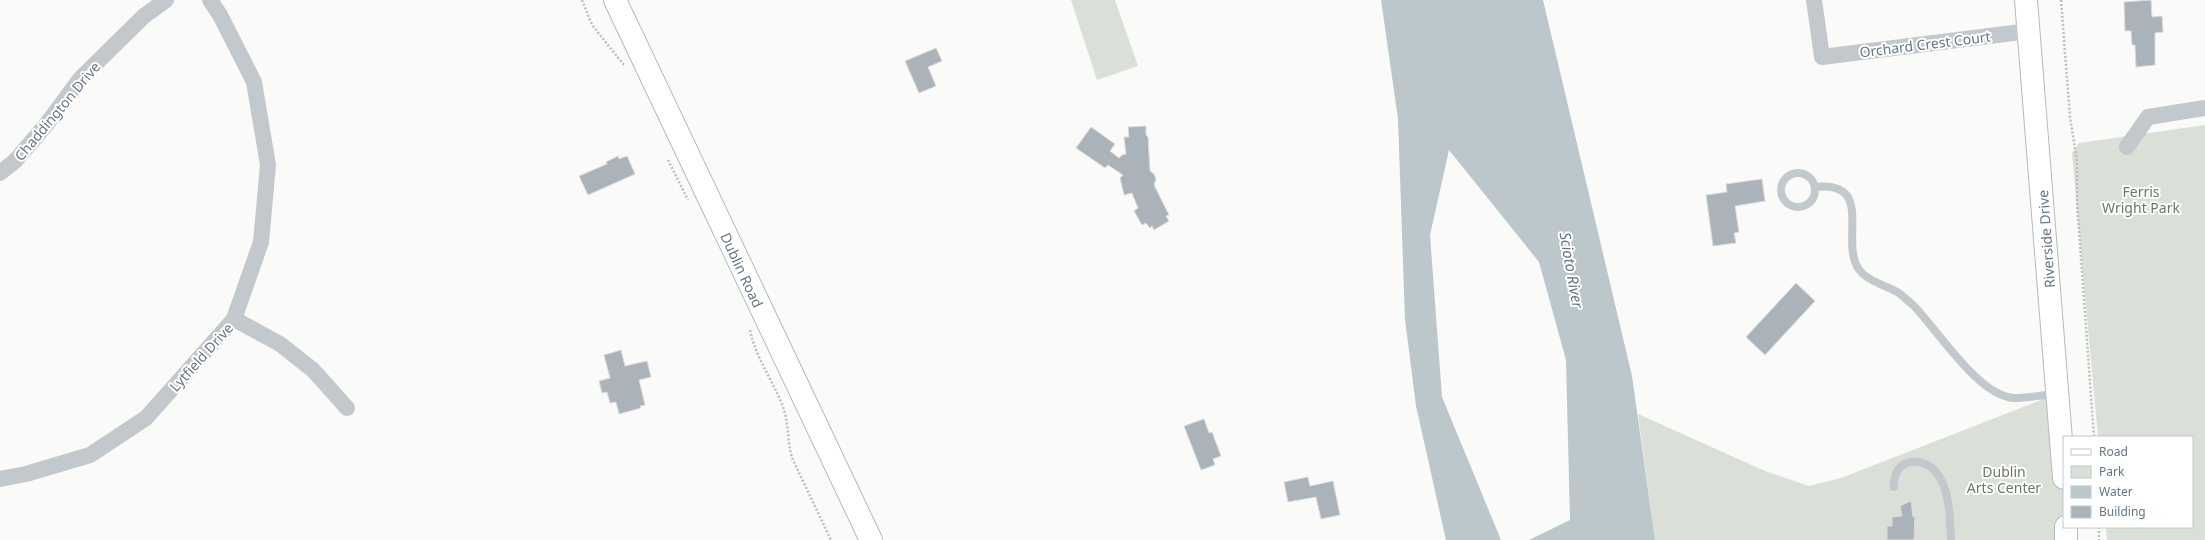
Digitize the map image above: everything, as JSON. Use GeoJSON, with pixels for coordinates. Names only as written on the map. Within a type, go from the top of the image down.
{"type":"FeatureCollection","features":[{"type":"Feature","properties":{"kind":"main road","name":"Dublin Road"},"geometry":{"type":"LineString","coordinates":[[615,0],[871,540]]}},
{"type":"Feature","properties":{"kind":"main road","name":"Riverside Drive"},"geometry":{"type":"LineString","coordinates":[[2026,0],[2059,393],[2063,461]]}},
{"type":"Feature","properties":{"kind":"main road"},"geometry":{"type":"LineString","coordinates":[[2066,528],[2066,540]]}},
{"type":"Feature","properties":{"kind":"street","name":"Chaddington Drive"},"geometry":{"type":"LineString","coordinates":[[0,173],[15,161],[46,125],[80,79],[144,16],[166,0]]}},
{"type":"Feature","properties":{"kind":"street","name":"Lytfield Drive"},"geometry":{"type":"LineString","coordinates":[[0,479],[26,474],[90,455],[146,418],[234,319],[261,242],[268,165],[254,82],[220,15],[210,0]]}},
{"type":"Feature","properties":{"kind":"street","name":"Orchard Crest Court"},"geometry":{"type":"LineString","coordinates":[[1814,0],[1822,57],[2029,31]]}},
{"type":"Feature","properties":{"kind":"street"},"geometry":{"type":"LineString","coordinates":[[2127,147],[2148,117],[2205,108]]}},
{"type":"Feature","properties":{"kind":"street"},"geometry":{"type":"LineString","coordinates":[[234,319],[280,344],[313,370],[347,408]]}},
{"type":"Feature","properties":{"kind":"lane"},"geometry":{"type":"LineString","coordinates":[[1798,173],[1809,177],[1815,187],[1813,198],[1804,206],[1799,207],[1789,205],[1784,201],[1780,191],[1781,186],[1787,176],[1798,173]]}},
{"type":"Feature","properties":{"kind":"lane"},"geometry":{"type":"LineString","coordinates":[[1815,187],[1829,186],[1840,189],[1846,195],[1851,207],[1854,255],[1858,268],[1867,277],[1899,293],[1914,306],[1976,377],[1996,392],[2012,398],[2059,393]]}},
{"type":"Feature","properties":{"kind":"lane"},"geometry":{"type":"LineString","coordinates":[[1894,487],[1895,472],[1899,467],[1906,464],[1921,462],[1934,470],[1940,477],[1946,494],[1951,540]]}},
{"type":"Feature","properties":{"kind":"path"},"geometry":{"type":"LineString","coordinates":[[582,0],[592,25],[625,66]]}},
{"type":"Feature","properties":{"kind":"path"},"geometry":{"type":"LineString","coordinates":[[2061,0],[2070,117],[2077,161],[2077,203],[2094,436]]}},
{"type":"Feature","properties":{"kind":"path"},"geometry":{"type":"LineString","coordinates":[[668,158],[690,204]]}},
{"type":"Feature","properties":{"kind":"path"},"geometry":{"type":"LineString","coordinates":[[749,323],[759,361],[776,392],[786,418],[788,446],[792,458],[831,540]]}},
{"type":"Feature","properties":{"kind":"path"},"geometry":{"type":"LineString","coordinates":[[2099,528],[2099,540]]}},
{"type":"Feature","properties":{"kind":"green space"},"geometry":{"type":"Polygon","coordinates":[[[1071,0],[1115,0],[1138,66],[1097,80],[1071,0]]]}},
{"type":"Feature","properties":{"kind":"green space","name":"Ferris Wright Park"},"geometry":{"type":"Polygon","coordinates":[[[2205,125],[2205,540],[2107,540],[2106,528],[2193,528],[2193,436],[2098,436],[2072,153],[2079,143],[2205,125]]]}},
{"type":"Feature","properties":{"kind":"green space","name":"Dublin Arts Center"},"geometry":{"type":"Polygon","coordinates":[[[2059,393],[2063,461],[2063,528],[2066,540],[1655,540],[1638,414],[1765,471],[1809,486],[1841,478],[2059,393]]]}},
{"type":"Feature","properties":{"kind":"water","name":"Scioto River"},"geometry":{"type":"Polygon","coordinates":[[[1381,0],[1543,0],[1632,376],[1655,540],[1529,540],[1570,520],[1566,360],[1539,262],[1449,150],[1430,235],[1442,397],[1501,540],[1446,540],[1416,406],[1405,319],[1398,119],[1381,0]]]}},
{"type":"Feature","properties":{"kind":"building"},"geometry":{"type":"Polygon","coordinates":[[[2151,0],[2152,17],[2162,16],[2163,32],[2155,33],[2155,65],[2136,67],[2135,45],[2132,45],[2131,31],[2125,31],[2124,2],[2151,0]]]}},
{"type":"Feature","properties":{"kind":"building"},"geometry":{"type":"Polygon","coordinates":[[[936,48],[942,61],[928,67],[936,86],[919,93],[905,61],[936,48]]]}},
{"type":"Feature","properties":{"kind":"building"},"geometry":{"type":"Polygon","coordinates":[[[1146,126],[1150,171],[1154,174],[1156,179],[1154,185],[1169,215],[1166,216],[1169,221],[1154,230],[1152,226],[1150,228],[1146,223],[1142,225],[1134,211],[1138,208],[1132,193],[1124,195],[1120,178],[1123,175],[1108,165],[1105,168],[1076,148],[1091,127],[1115,144],[1110,151],[1119,158],[1126,154],[1124,137],[1129,137],[1128,127],[1146,126]]]}},
{"type":"Feature","properties":{"kind":"building"},"geometry":{"type":"Polygon","coordinates":[[[618,156],[619,159],[627,156],[635,174],[588,195],[579,176],[607,164],[606,162],[618,156]]]}},
{"type":"Feature","properties":{"kind":"building"},"geometry":{"type":"Polygon","coordinates":[[[1762,179],[1765,201],[1735,206],[1739,232],[1734,233],[1736,243],[1713,246],[1706,195],[1727,192],[1726,184],[1762,179]]]}},
{"type":"Feature","properties":{"kind":"building"},"geometry":{"type":"Polygon","coordinates":[[[1796,283],[1815,301],[1765,355],[1746,337],[1796,283]]]}},
{"type":"Feature","properties":{"kind":"building"},"geometry":{"type":"Polygon","coordinates":[[[621,350],[625,366],[647,361],[651,377],[639,380],[645,405],[640,406],[641,408],[619,414],[616,402],[610,403],[607,392],[602,393],[599,381],[610,378],[604,355],[621,350]]]}},
{"type":"Feature","properties":{"kind":"building"},"geometry":{"type":"Polygon","coordinates":[[[1204,419],[1209,433],[1212,432],[1221,456],[1213,459],[1215,465],[1201,470],[1184,426],[1204,419]]]}},
{"type":"Feature","properties":{"kind":"building"},"geometry":{"type":"Polygon","coordinates":[[[1308,477],[1310,486],[1333,481],[1340,515],[1321,519],[1316,497],[1288,502],[1284,482],[1308,477]]]}},
{"type":"Feature","properties":{"kind":"building"},"geometry":{"type":"Polygon","coordinates":[[[1911,501],[1913,517],[1915,516],[1914,540],[1887,540],[1887,526],[1892,526],[1892,517],[1902,516],[1900,506],[1911,501]]]}}]}
